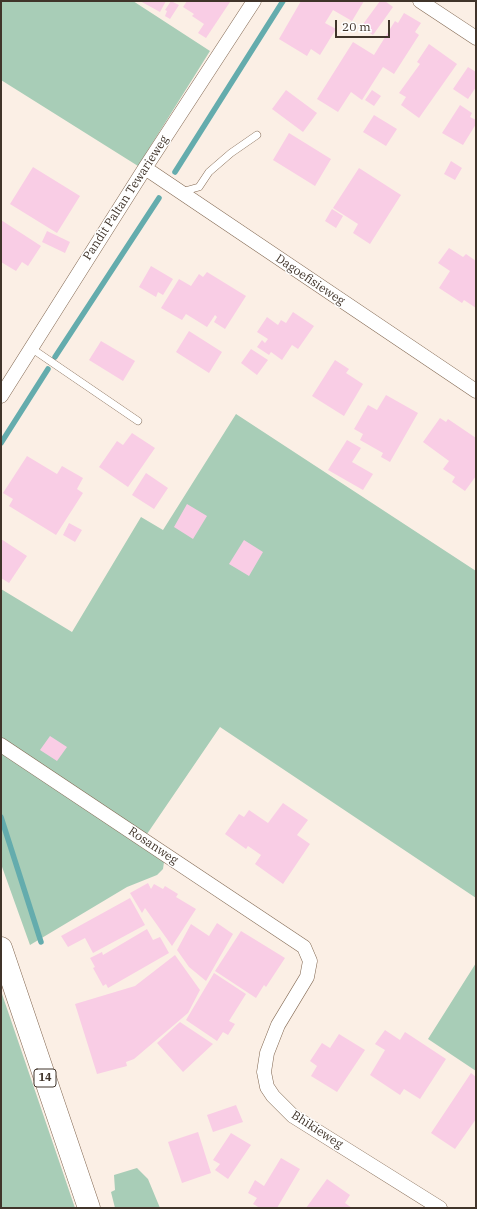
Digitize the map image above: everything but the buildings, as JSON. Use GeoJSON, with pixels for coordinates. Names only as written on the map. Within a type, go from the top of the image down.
{"type":"FeatureCollection","features":[{"type":"Feature","properties":{"kind":"main road","name":"14"},"geometry":{"type":"LineString","coordinates":[[1,948],[89,1208]]}},
{"type":"Feature","properties":{"kind":"street","name":"Pandit Paltan Tewarieweg"},"geometry":{"type":"LineString","coordinates":[[1,396],[145,168],[254,1]]}},
{"type":"Feature","properties":{"kind":"street"},"geometry":{"type":"LineString","coordinates":[[420,1],[476,38]]}},
{"type":"Feature","properties":{"kind":"street","name":"Dagoefisieweg"},"geometry":{"type":"LineString","coordinates":[[145,168],[476,391]]}},
{"type":"Feature","properties":{"kind":"street","name":"Rosanweg"},"geometry":{"type":"LineString","coordinates":[[1,745],[304,947]]}},
{"type":"Feature","properties":{"kind":"street","name":"Bhikieweg"},"geometry":{"type":"LineString","coordinates":[[304,947],[310,961],[307,977],[278,1025],[267,1053],[264,1072],[267,1087],[273,1096],[293,1116],[440,1208]]}},
{"type":"Feature","properties":{"kind":"lane"},"geometry":{"type":"LineString","coordinates":[[179,192],[199,187],[209,172],[231,153],[257,135]]}},
{"type":"Feature","properties":{"kind":"lane"},"geometry":{"type":"LineString","coordinates":[[31,348],[138,421]]}},
{"type":"Feature","properties":{"kind":"green space"},"geometry":{"type":"Polygon","coordinates":[[[1,1],[133,1],[210,51],[138,166],[1,80],[1,1]]]}},
{"type":"Feature","properties":{"kind":"green space"},"geometry":{"type":"Polygon","coordinates":[[[236,414],[476,571],[476,898],[220,727],[147,834],[1,738],[1,589],[72,632],[141,517],[163,530],[236,414]]]}},
{"type":"Feature","properties":{"kind":"green space"},"geometry":{"type":"Polygon","coordinates":[[[1,750],[164,862],[163,869],[157,875],[127,887],[30,945],[1,864],[1,750]]]}},
{"type":"Feature","properties":{"kind":"green space"},"geometry":{"type":"Polygon","coordinates":[[[476,963],[476,1071],[428,1039],[476,963]]]}},
{"type":"Feature","properties":{"kind":"green space"},"geometry":{"type":"Polygon","coordinates":[[[1,991],[58,1158],[75,1208],[1,1208],[1,991]]]}},
{"type":"Feature","properties":{"kind":"green space"},"geometry":{"type":"Polygon","coordinates":[[[137,1168],[148,1179],[160,1208],[115,1208],[111,1192],[115,1190],[114,1175],[137,1168]]]}},
{"type":"Feature","properties":{"kind":"waterway"},"geometry":{"type":"LineString","coordinates":[[175,172],[283,1]]}},
{"type":"Feature","properties":{"kind":"waterway"},"geometry":{"type":"LineString","coordinates":[[55,357],[159,198]]}},
{"type":"Feature","properties":{"kind":"waterway"},"geometry":{"type":"LineString","coordinates":[[1,443],[48,369]]}},
{"type":"Feature","properties":{"kind":"waterway"},"geometry":{"type":"LineString","coordinates":[[1,817],[41,942]]}}]}
